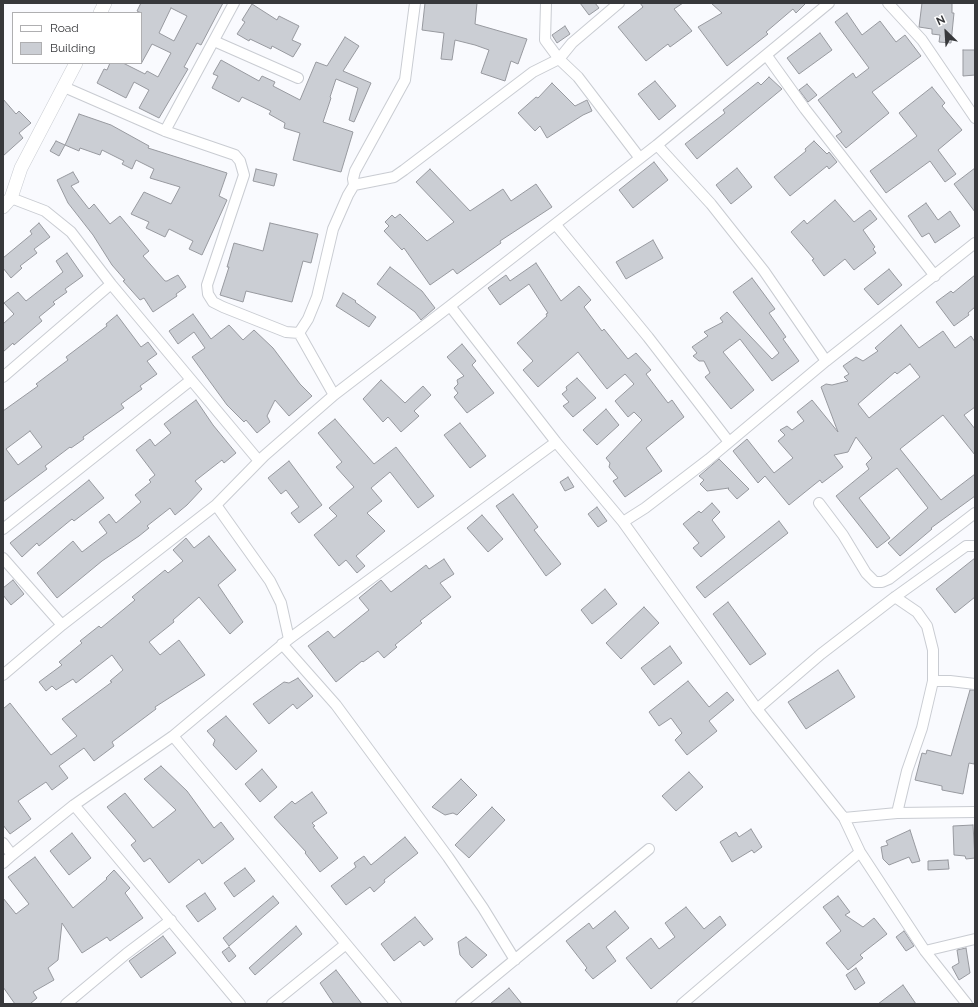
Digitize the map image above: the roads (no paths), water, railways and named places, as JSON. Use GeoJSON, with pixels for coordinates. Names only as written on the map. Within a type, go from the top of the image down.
{"type":"FeatureCollection","features":[{"type":"Feature","properties":{"kind":"street"},"geometry":{"type":"LineString","coordinates":[[164,131],[234,3]]}},
{"type":"Feature","properties":{"kind":"street"},"geometry":{"type":"LineString","coordinates":[[299,333],[308,319],[317,297],[333,229],[354,185],[353,179],[355,171],[405,80],[415,3]]}},
{"type":"Feature","properties":{"kind":"street"},"geometry":{"type":"LineString","coordinates":[[546,3],[544,37],[549,47],[578,77],[639,157]]}},
{"type":"Feature","properties":{"kind":"street"},"geometry":{"type":"LineString","coordinates":[[354,185],[394,177],[533,72],[559,59],[572,44],[619,3]]}},
{"type":"Feature","properties":{"kind":"street"},"geometry":{"type":"LineString","coordinates":[[3,675],[62,625],[216,506],[259,461],[334,395],[657,144],[767,56],[828,3]]}},
{"type":"Feature","properties":{"kind":"street"},"geometry":{"type":"LineString","coordinates":[[888,3],[922,40],[975,118]]}},
{"type":"Feature","properties":{"kind":"street"},"geometry":{"type":"LineString","coordinates":[[214,41],[298,78]]}},
{"type":"Feature","properties":{"kind":"street"},"geometry":{"type":"LineString","coordinates":[[767,56],[805,108],[935,276]]}},
{"type":"Feature","properties":{"kind":"street"},"geometry":{"type":"LineString","coordinates":[[76,64],[21,168],[7,202],[45,211],[71,232],[111,284],[259,461]]}},
{"type":"Feature","properties":{"kind":"street"},"geometry":{"type":"LineString","coordinates":[[64,87],[164,131],[235,155],[244,169],[244,175],[207,285],[208,294],[213,302],[223,307],[286,332],[299,333]]}},
{"type":"Feature","properties":{"kind":"street"},"geometry":{"type":"LineString","coordinates":[[657,144],[711,204],[764,271],[826,361]]}},
{"type":"Feature","properties":{"kind":"street"},"geometry":{"type":"LineString","coordinates":[[556,224],[648,337],[729,442]]}},
{"type":"Feature","properties":{"kind":"street"},"geometry":{"type":"LineString","coordinates":[[623,522],[645,508],[729,442],[826,361],[975,243]]}},
{"type":"Feature","properties":{"kind":"street"},"geometry":{"type":"LineString","coordinates":[[3,377],[111,284]]}},
{"type":"Feature","properties":{"kind":"street"},"geometry":{"type":"LineString","coordinates":[[450,306],[556,442],[623,522],[758,709],[844,818],[860,852],[925,951],[967,1004]]}},
{"type":"Feature","properties":{"kind":"street"},"geometry":{"type":"LineString","coordinates":[[299,333],[334,395]]}},
{"type":"Feature","properties":{"kind":"street"},"geometry":{"type":"LineString","coordinates":[[3,529],[191,380]]}},
{"type":"Feature","properties":{"kind":"street"},"geometry":{"type":"LineString","coordinates":[[3,863],[74,805],[173,736],[285,642],[556,442]]}},
{"type":"Feature","properties":{"kind":"street"},"geometry":{"type":"LineString","coordinates":[[819,503],[843,535],[866,573],[875,582],[882,582],[889,579],[975,514]]}},
{"type":"Feature","properties":{"kind":"street"},"geometry":{"type":"LineString","coordinates":[[216,506],[270,581],[281,603],[285,642],[336,705],[448,858],[483,908],[515,960]]}},
{"type":"Feature","properties":{"kind":"street"},"geometry":{"type":"LineString","coordinates":[[758,709],[821,654],[895,597],[966,546],[975,546]]}},
{"type":"Feature","properties":{"kind":"street"},"geometry":{"type":"LineString","coordinates":[[3,558],[62,625]]}},
{"type":"Feature","properties":{"kind":"street"},"geometry":{"type":"LineString","coordinates":[[895,597],[917,612],[927,626],[933,650],[933,681],[922,728],[907,771],[897,813]]}},
{"type":"Feature","properties":{"kind":"street"},"geometry":{"type":"LineString","coordinates":[[933,681],[950,681],[975,684]]}},
{"type":"Feature","properties":{"kind":"street"},"geometry":{"type":"LineString","coordinates":[[173,736],[396,1004]]}},
{"type":"Feature","properties":{"kind":"street"},"geometry":{"type":"LineString","coordinates":[[74,805],[240,1004]]}},
{"type":"Feature","properties":{"kind":"street"},"geometry":{"type":"LineString","coordinates":[[844,818],[897,813],[975,812]]}},
{"type":"Feature","properties":{"kind":"street"},"geometry":{"type":"LineString","coordinates":[[3,843],[12,855]]}},
{"type":"Feature","properties":{"kind":"street"},"geometry":{"type":"LineString","coordinates":[[461,1004],[649,849]]}},
{"type":"Feature","properties":{"kind":"street"},"geometry":{"type":"LineString","coordinates":[[682,1004],[860,852]]}},
{"type":"Feature","properties":{"kind":"street"},"geometry":{"type":"LineString","coordinates":[[66,1004],[126,954],[171,920]]}},
{"type":"Feature","properties":{"kind":"street"},"geometry":{"type":"LineString","coordinates":[[925,951],[975,939]]}},
{"type":"Feature","properties":{"kind":"street"},"geometry":{"type":"LineString","coordinates":[[272,1004],[346,944]]}}]}
